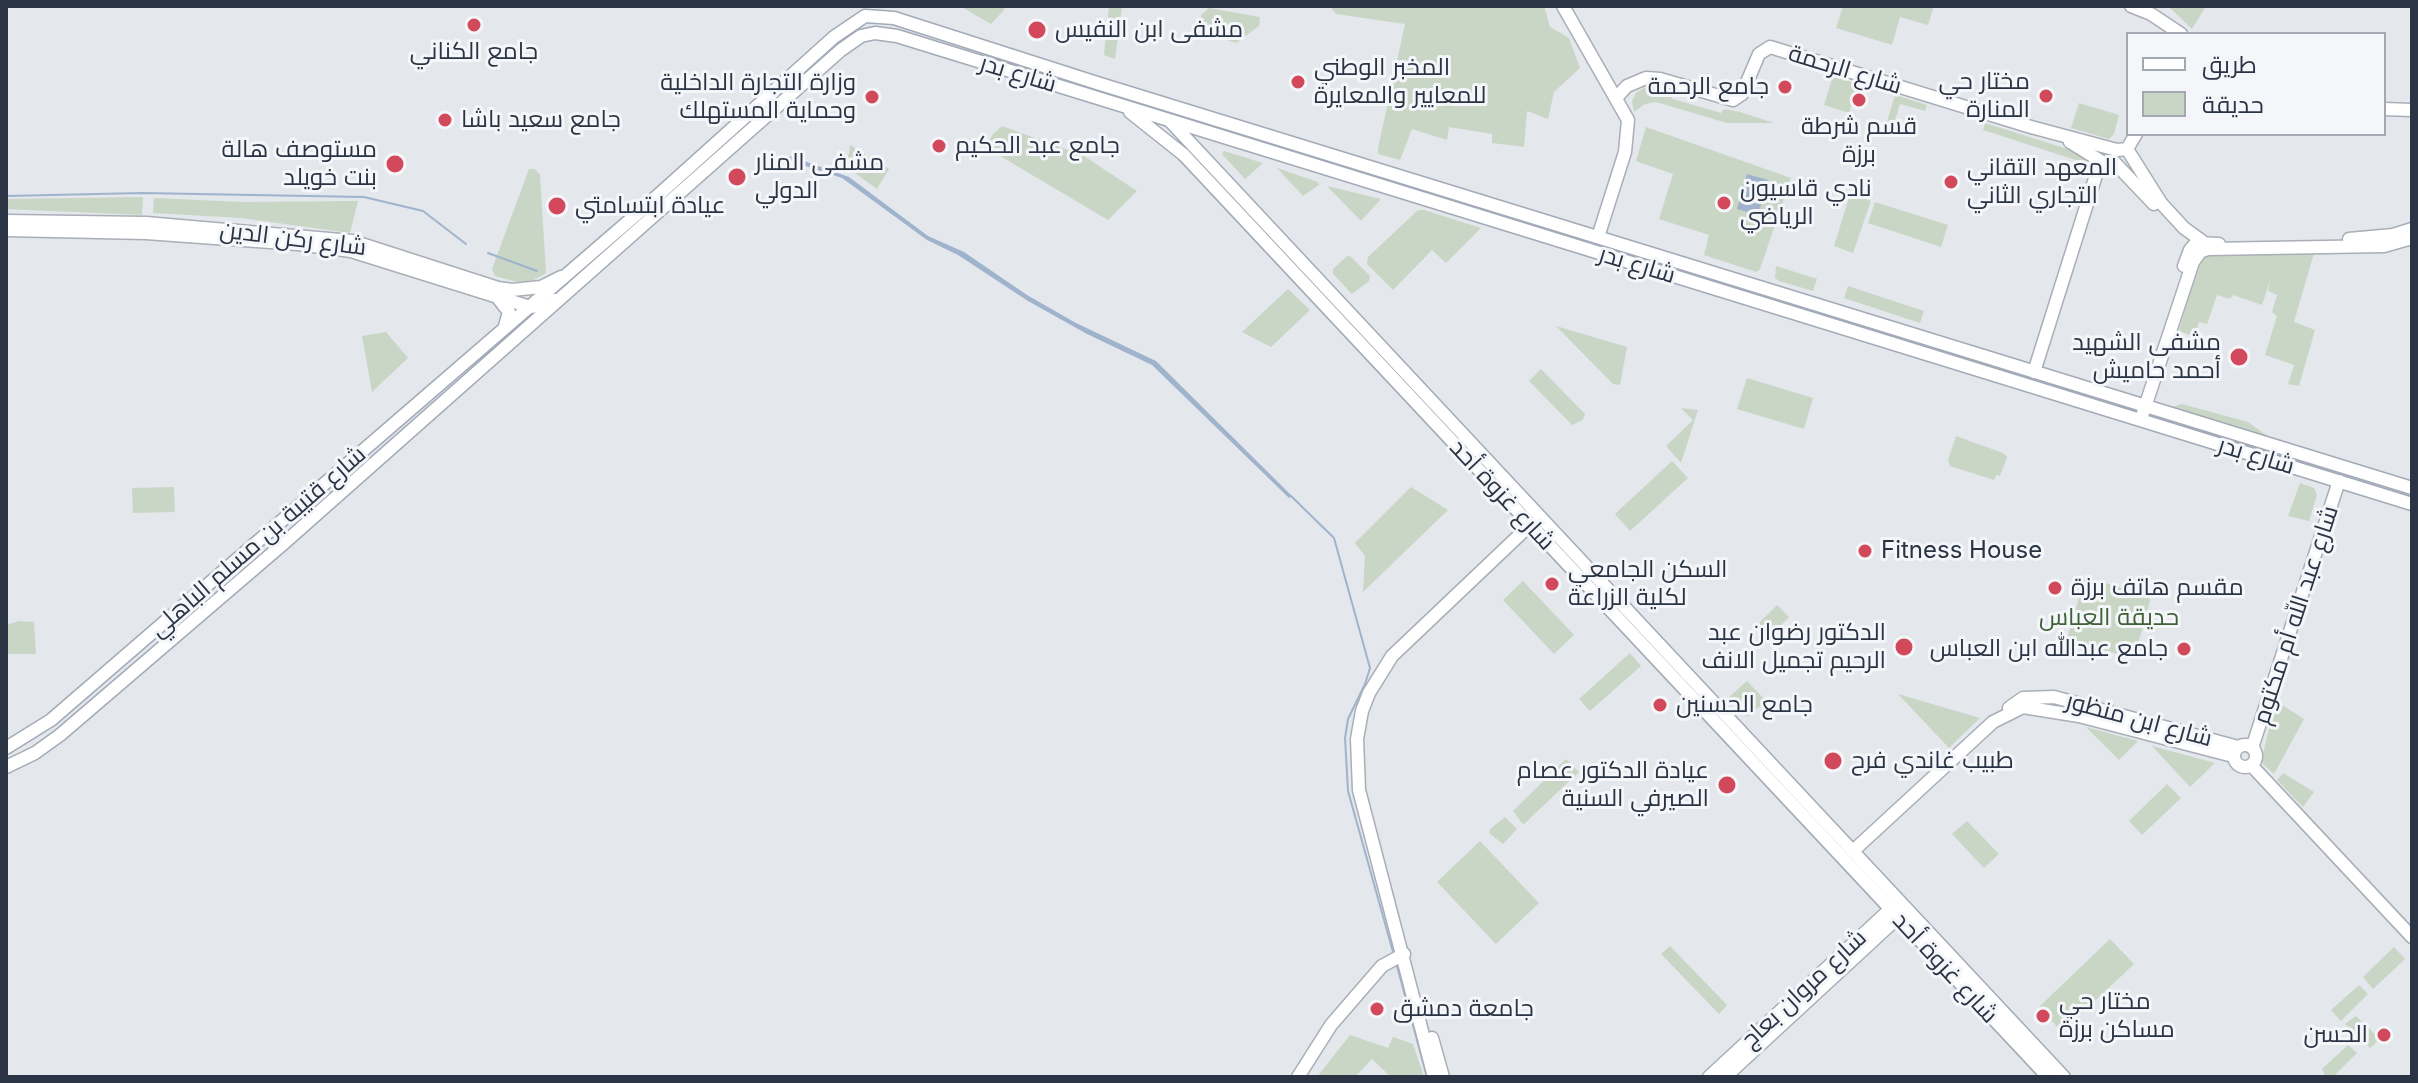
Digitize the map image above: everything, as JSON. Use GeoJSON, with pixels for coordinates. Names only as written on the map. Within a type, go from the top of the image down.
{"type":"FeatureCollection","features":[{"type":"Feature","properties":{"kind":"main road"},"geometry":{"type":"LineString","coordinates":[[1563,6],[1628,120],[1629,134],[1594,251]]}},
{"type":"Feature","properties":{"kind":"main road"},"geometry":{"type":"LineString","coordinates":[[2131,6],[2151,14],[2178,32]]}},
{"type":"Feature","properties":{"kind":"main road"},"geometry":{"type":"LineString","coordinates":[[480,368],[841,50],[861,36],[859,28],[865,16]]}},
{"type":"Feature","properties":{"kind":"main road"},"geometry":{"type":"LineString","coordinates":[[525,308],[571,272],[834,37],[865,16]]}},
{"type":"Feature","properties":{"kind":"main road","name":"شارع بدر"},"geometry":{"type":"LineString","coordinates":[[865,16],[894,18],[2034,372],[2146,401],[2412,488]]}},
{"type":"Feature","properties":{"kind":"main road"},"geometry":{"type":"LineString","coordinates":[[890,34],[895,27],[894,18]]}},
{"type":"Feature","properties":{"kind":"main road","name":"شارع بدر"},"geometry":{"type":"LineString","coordinates":[[861,36],[890,34],[2412,504]]}},
{"type":"Feature","properties":{"kind":"main road","name":"شارع الرحمة"},"geometry":{"type":"LineString","coordinates":[[1617,97],[1627,86],[1646,78],[1733,100],[1742,94],[1759,54],[1770,47],[2059,135],[2118,158],[2185,238],[2198,249]]}},
{"type":"Feature","properties":{"kind":"main road","name":"شارع غزوة أحد"},"geometry":{"type":"LineString","coordinates":[[1152,100],[1853,851],[1898,909],[2048,1077]]}},
{"type":"Feature","properties":{"kind":"main road","name":"شارع غزوة أحد"},"geometry":{"type":"LineString","coordinates":[[1110,102],[1128,111],[1173,145],[1530,525],[1898,909],[2064,1077]]}},
{"type":"Feature","properties":{"kind":"main road"},"geometry":{"type":"LineString","coordinates":[[1173,145],[1168,132],[1170,121],[1179,108]]}},
{"type":"Feature","properties":{"kind":"main road"},"geometry":{"type":"LineString","coordinates":[[2386,109],[2412,110]]}},
{"type":"Feature","properties":{"kind":"main road"},"geometry":{"type":"LineString","coordinates":[[1202,157],[1201,141],[1211,134]]}},
{"type":"Feature","properties":{"kind":"main road","name":"شارع الرحمة"},"geometry":{"type":"LineString","coordinates":[[2059,135],[2118,158]]}},
{"type":"Feature","properties":{"kind":"main road"},"geometry":{"type":"LineString","coordinates":[[2034,372],[2097,172],[2118,158],[2134,136]]}},
{"type":"Feature","properties":{"kind":"main road","name":"شارع ركن الدين"},"geometry":{"type":"LineString","coordinates":[[6,221],[146,223],[352,241],[498,293],[525,308]]}},
{"type":"Feature","properties":{"kind":"main road"},"geometry":{"type":"LineString","coordinates":[[2198,249],[2383,237],[2412,229]]}},
{"type":"Feature","properties":{"kind":"main road","name":"شارع ركن الدين"},"geometry":{"type":"LineString","coordinates":[[6,230],[146,233],[298,244],[351,251],[498,293],[541,287],[571,272]]}},
{"type":"Feature","properties":{"kind":"main road"},"geometry":{"type":"LineString","coordinates":[[2198,249],[2384,246],[2412,238]]}},
{"type":"Feature","properties":{"kind":"main road"},"geometry":{"type":"LineString","coordinates":[[2140,420],[2198,249]]}},
{"type":"Feature","properties":{"kind":"main road"},"geometry":{"type":"LineString","coordinates":[[525,308],[549,305],[570,290]]}},
{"type":"Feature","properties":{"kind":"main road"},"geometry":{"type":"LineString","coordinates":[[498,293],[509,312],[504,328]]}},
{"type":"Feature","properties":{"kind":"main road"},"geometry":{"type":"LineString","coordinates":[[480,368],[482,362],[525,322],[525,308]]}},
{"type":"Feature","properties":{"kind":"main road","name":"شارع قتيبة بن مسلم الباهلي"},"geometry":{"type":"LineString","coordinates":[[6,748],[51,720],[525,308]]}},
{"type":"Feature","properties":{"kind":"main road","name":"شارع قتيبة بن مسلم الباهلي"},"geometry":{"type":"LineString","coordinates":[[6,767],[35,753],[60,735],[283,544],[480,368]]}},
{"type":"Feature","properties":{"kind":"main road","name":"شارع عبد اللّه أم مكتوم"},"geometry":{"type":"LineString","coordinates":[[2252,748],[2339,481]]}},
{"type":"Feature","properties":{"kind":"main road"},"geometry":{"type":"LineString","coordinates":[[1434,1077],[1366,791],[1365,742],[1381,674],[1392,656],[1530,525]]}},
{"type":"Feature","properties":{"kind":"main road","name":"شارع ابن منظور"},"geometry":{"type":"LineString","coordinates":[[1853,851],[2023,698],[2054,697],[2236,751]]}},
{"type":"Feature","properties":{"kind":"main road"},"geometry":{"type":"LineString","coordinates":[[2251,765],[2256,757],[2252,748],[2245,745],[2236,751],[2238,765],[2251,765],[2412,937]]}},
{"type":"Feature","properties":{"kind":"main road","name":"شارع مروان بعاج"},"geometry":{"type":"LineString","coordinates":[[1709,1077],[1898,909]]}},
{"type":"Feature","properties":{"kind":"main road","name":"شارع مروان بعاج"},"geometry":{"type":"LineString","coordinates":[[1725,1077],[1898,909]]}},
{"type":"Feature","properties":{"kind":"main road"},"geometry":{"type":"LineString","coordinates":[[1298,1077],[1331,1025],[1382,966],[1404,954]]}},
{"type":"Feature","properties":{"kind":"main road"},"geometry":{"type":"LineString","coordinates":[[1404,954],[1443,1077]]}},
{"type":"Feature","properties":{"kind":"green space"},"geometry":{"type":"Polygon","coordinates":[[[960,6],[999,6],[1005,9],[991,24],[960,6]]]}},
{"type":"Feature","properties":{"kind":"green space"},"geometry":{"type":"Polygon","coordinates":[[[1109,6],[1122,6],[1115,59],[1104,55],[1109,6]]]}},
{"type":"Feature","properties":{"kind":"green space"},"geometry":{"type":"Polygon","coordinates":[[[1330,6],[1544,6],[1550,27],[1569,38],[1580,68],[1554,92],[1548,119],[1527,111],[1524,147],[1492,143],[1492,134],[1449,127],[1447,140],[1412,129],[1400,160],[1378,154],[1378,148],[1405,24],[1336,14],[1330,6]]]}},
{"type":"Feature","properties":{"kind":"green space"},"geometry":{"type":"Polygon","coordinates":[[[1843,6],[1934,6],[1928,25],[1900,17],[1892,45],[1836,28],[1843,6]]]}},
{"type":"Feature","properties":{"kind":"green space"},"geometry":{"type":"Polygon","coordinates":[[[2168,6],[2206,6],[2192,29],[2168,6]]]}},
{"type":"Feature","properties":{"kind":"green space"},"geometry":{"type":"Polygon","coordinates":[[[1209,8],[1260,17],[1259,26],[1236,43],[1227,40],[1206,28],[1201,21],[1201,15],[1209,8]]]}},
{"type":"Feature","properties":{"kind":"green space"},"geometry":{"type":"Polygon","coordinates":[[[1833,76],[1858,84],[1849,113],[1824,105],[1833,76]]]}},
{"type":"Feature","properties":{"kind":"green space"},"geometry":{"type":"Polygon","coordinates":[[[1647,86],[1657,86],[1673,99],[1721,113],[1724,109],[1740,112],[1774,123],[1727,123],[1656,102],[1645,104],[1634,112],[1632,101],[1636,93],[1647,86]]]}},
{"type":"Feature","properties":{"kind":"green space"},"geometry":{"type":"Polygon","coordinates":[[[1895,95],[1927,105],[1925,111],[1900,104],[1893,127],[1886,125],[1895,95]]]}},
{"type":"Feature","properties":{"kind":"green space"},"geometry":{"type":"Polygon","coordinates":[[[2079,103],[2119,115],[2114,134],[2109,139],[2071,128],[2079,103]]]}},
{"type":"Feature","properties":{"kind":"green space"},"geometry":{"type":"Polygon","coordinates":[[[1985,123],[2080,153],[2088,164],[1983,130],[1985,123]]]}},
{"type":"Feature","properties":{"kind":"green space"},"geometry":{"type":"Polygon","coordinates":[[[1002,126],[1084,156],[1137,191],[1108,220],[990,150],[987,145],[1002,126]]]}},
{"type":"Feature","properties":{"kind":"green space","name":"نادي قاسيون الرياضي"},"geometry":{"type":"Polygon","coordinates":[[[1646,127],[1791,178],[1760,269],[1756,272],[1704,255],[1709,235],[1659,219],[1673,174],[1636,161],[1646,127]]]}},
{"type":"Feature","properties":{"kind":"green space"},"geometry":{"type":"Polygon","coordinates":[[[850,145],[889,169],[877,189],[841,163],[849,154],[850,145]]]}},
{"type":"Feature","properties":{"kind":"green space"},"geometry":{"type":"Polygon","coordinates":[[[1224,151],[1263,163],[1245,179],[1222,154],[1224,151]]]}},
{"type":"Feature","properties":{"kind":"green space"},"geometry":{"type":"Polygon","coordinates":[[[1277,168],[1318,182],[1319,185],[1303,196],[1277,168]]]}},
{"type":"Feature","properties":{"kind":"green space"},"geometry":{"type":"Polygon","coordinates":[[[529,169],[535,169],[540,175],[546,273],[534,280],[517,282],[495,276],[492,269],[529,169]]]}},
{"type":"Feature","properties":{"kind":"green space"},"geometry":{"type":"Polygon","coordinates":[[[1327,186],[1381,199],[1361,221],[1327,186]]]}},
{"type":"Feature","properties":{"kind":"green space"},"geometry":{"type":"Polygon","coordinates":[[[1850,194],[1871,201],[1853,253],[1834,246],[1850,194]]]}},
{"type":"Feature","properties":{"kind":"green space"},"geometry":{"type":"Polygon","coordinates":[[[143,197],[142,215],[6,209],[6,199],[143,197]]]}},
{"type":"Feature","properties":{"kind":"green space"},"geometry":{"type":"Polygon","coordinates":[[[154,198],[243,202],[358,201],[350,233],[241,218],[153,213],[154,198]]]}},
{"type":"Feature","properties":{"kind":"green space"},"geometry":{"type":"Polygon","coordinates":[[[1875,202],[1948,225],[1941,247],[1868,223],[1875,202]]]}},
{"type":"Feature","properties":{"kind":"green space"},"geometry":{"type":"Polygon","coordinates":[[[1418,210],[1481,228],[1446,263],[1432,250],[1393,290],[1367,264],[1368,257],[1418,210]]]}},
{"type":"Feature","properties":{"kind":"green space"},"geometry":{"type":"Polygon","coordinates":[[[2205,253],[2314,253],[2294,322],[2315,330],[2299,386],[2288,384],[2294,365],[2265,355],[2277,316],[2272,312],[2277,295],[2268,291],[2271,278],[2262,305],[2233,295],[2230,299],[2217,295],[2207,324],[2199,322],[2195,337],[2179,331],[2200,258],[2205,253]]]}},
{"type":"Feature","properties":{"kind":"green space"},"geometry":{"type":"Polygon","coordinates":[[[1347,256],[1370,276],[1369,281],[1352,294],[1333,274],[1333,269],[1347,256]]]}},
{"type":"Feature","properties":{"kind":"green space"},"geometry":{"type":"Polygon","coordinates":[[[1776,266],[1817,279],[1813,291],[1779,281],[1775,278],[1776,266]]]}},
{"type":"Feature","properties":{"kind":"green space"},"geometry":{"type":"Polygon","coordinates":[[[1848,286],[1924,311],[1920,323],[1844,298],[1848,286]]]}},
{"type":"Feature","properties":{"kind":"green space"},"geometry":{"type":"Polygon","coordinates":[[[1288,289],[1310,310],[1271,347],[1242,332],[1288,289]]]}},
{"type":"Feature","properties":{"kind":"green space"},"geometry":{"type":"Polygon","coordinates":[[[1556,326],[1627,347],[1620,385],[1613,384],[1556,326]]]}},
{"type":"Feature","properties":{"kind":"green space"},"geometry":{"type":"Polygon","coordinates":[[[386,332],[408,358],[372,392],[362,336],[386,332]]]}},
{"type":"Feature","properties":{"kind":"green space"},"geometry":{"type":"Polygon","coordinates":[[[1541,369],[1585,414],[1583,420],[1572,425],[1529,381],[1541,369]]]}},
{"type":"Feature","properties":{"kind":"green space"},"geometry":{"type":"Polygon","coordinates":[[[1747,378],[1813,398],[1804,429],[1737,409],[1747,378]]]}},
{"type":"Feature","properties":{"kind":"green space"},"geometry":{"type":"Polygon","coordinates":[[[2182,404],[2248,422],[2269,437],[2172,407],[2182,404]]]}},
{"type":"Feature","properties":{"kind":"green space"},"geometry":{"type":"Polygon","coordinates":[[[1681,408],[1698,410],[1681,463],[1666,446],[1693,420],[1681,408]]]}},
{"type":"Feature","properties":{"kind":"green space"},"geometry":{"type":"Polygon","coordinates":[[[1956,436],[2003,453],[2007,457],[2000,476],[1996,475],[1994,480],[1950,466],[1948,460],[1956,436]]]}},
{"type":"Feature","properties":{"kind":"green space"},"geometry":{"type":"Polygon","coordinates":[[[1672,461],[1688,478],[1630,531],[1615,514],[1672,461]]]}},
{"type":"Feature","properties":{"kind":"green space"},"geometry":{"type":"Polygon","coordinates":[[[2300,483],[2314,488],[2317,495],[2309,521],[2288,516],[2300,483]]]}},
{"type":"Feature","properties":{"kind":"green space"},"geometry":{"type":"Polygon","coordinates":[[[174,487],[175,512],[133,513],[132,488],[174,487]]]}},
{"type":"Feature","properties":{"kind":"green space"},"geometry":{"type":"Polygon","coordinates":[[[1411,487],[1448,510],[1363,592],[1365,556],[1355,543],[1411,487]]]}},
{"type":"Feature","properties":{"kind":"green space","name":"حديقة العباس"},"geometry":{"type":"Polygon","coordinates":[[[2085,577],[2149,596],[2134,659],[2067,639],[2085,577]]]}},
{"type":"Feature","properties":{"kind":"green space"},"geometry":{"type":"Polygon","coordinates":[[[1523,581],[1574,635],[1554,654],[1503,600],[1523,581]]]}},
{"type":"Feature","properties":{"kind":"green space"},"geometry":{"type":"Polygon","coordinates":[[[1777,605],[1789,617],[1770,636],[1758,624],[1777,605]]]}},
{"type":"Feature","properties":{"kind":"green space"},"geometry":{"type":"Polygon","coordinates":[[[19,621],[34,622],[36,654],[6,654],[6,625],[19,621]]]}},
{"type":"Feature","properties":{"kind":"green space"},"geometry":{"type":"Polygon","coordinates":[[[1630,653],[1641,666],[1590,711],[1579,699],[1630,653]]]}},
{"type":"Feature","properties":{"kind":"green space"},"geometry":{"type":"Polygon","coordinates":[[[1747,681],[1766,701],[1747,717],[1729,697],[1747,681]]]}},
{"type":"Feature","properties":{"kind":"green space"},"geometry":{"type":"Polygon","coordinates":[[[1898,694],[1980,718],[1949,748],[1898,694]]]}},
{"type":"Feature","properties":{"kind":"green space"},"geometry":{"type":"Polygon","coordinates":[[[2276,701],[2304,719],[2274,774],[2263,764],[2262,757],[2276,701]]]}},
{"type":"Feature","properties":{"kind":"green space"},"geometry":{"type":"Polygon","coordinates":[[[2086,727],[2138,741],[2119,760],[2086,727]]]}},
{"type":"Feature","properties":{"kind":"green space"},"geometry":{"type":"Polygon","coordinates":[[[2152,746],[2215,763],[2190,787],[2152,746]]]}},
{"type":"Feature","properties":{"kind":"green space"},"geometry":{"type":"Polygon","coordinates":[[[1566,759],[1579,772],[1522,823],[1513,811],[1566,759]]]}},
{"type":"Feature","properties":{"kind":"green space"},"geometry":{"type":"Polygon","coordinates":[[[2283,773],[2314,792],[2303,807],[2277,780],[2283,773]]]}},
{"type":"Feature","properties":{"kind":"green space"},"geometry":{"type":"Polygon","coordinates":[[[2167,784],[2181,798],[2142,835],[2129,821],[2167,784]]]}},
{"type":"Feature","properties":{"kind":"green space"},"geometry":{"type":"Polygon","coordinates":[[[1505,817],[1517,829],[1503,844],[1489,833],[1505,817]]]}},
{"type":"Feature","properties":{"kind":"green space"},"geometry":{"type":"Polygon","coordinates":[[[1967,821],[1999,854],[1984,868],[1952,834],[1967,821]]]}},
{"type":"Feature","properties":{"kind":"green space"},"geometry":{"type":"Polygon","coordinates":[[[1480,841],[1539,903],[1496,944],[1437,882],[1480,841]]]}},
{"type":"Feature","properties":{"kind":"green space"},"geometry":{"type":"Polygon","coordinates":[[[2110,939],[2134,964],[2062,1032],[2039,1007],[2110,939]]]}},
{"type":"Feature","properties":{"kind":"green space"},"geometry":{"type":"Polygon","coordinates":[[[1670,946],[1727,1005],[1719,1014],[1661,954],[1670,946]]]}},
{"type":"Feature","properties":{"kind":"green space"},"geometry":{"type":"Polygon","coordinates":[[[2394,947],[2405,959],[2373,989],[2363,977],[2394,947]]]}},
{"type":"Feature","properties":{"kind":"green space"},"geometry":{"type":"Polygon","coordinates":[[[2359,985],[2368,994],[2341,1021],[2331,1010],[2359,985]]]}},
{"type":"Feature","properties":{"kind":"green space"},"geometry":{"type":"Polygon","coordinates":[[[2356,1016],[2380,1039],[2370,1048],[2345,1024],[2356,1016]]]}},
{"type":"Feature","properties":{"kind":"green space"},"geometry":{"type":"Polygon","coordinates":[[[1350,1035],[1388,1048],[1393,1037],[1413,1044],[1424,1077],[1391,1077],[1372,1059],[1355,1077],[1317,1077],[1350,1035]]]}},
{"type":"Feature","properties":{"kind":"green space"},"geometry":{"type":"Polygon","coordinates":[[[2348,1045],[2357,1053],[2333,1077],[2326,1077],[2322,1069],[2348,1045]]]}},
{"type":"Feature","properties":{"kind":"water"},"geometry":{"type":"Polygon","coordinates":[[[790,156],[849,177],[928,236],[964,252],[1027,295],[1076,323],[1156,361],[1292,496],[1289,498],[1152,365],[1028,301],[958,255],[927,240],[842,178],[787,160],[790,156]]]}},
{"type":"Feature","properties":{"kind":"water"},"geometry":{"type":"Polygon","coordinates":[[[1747,174],[1768,180],[1758,215],[1737,209],[1747,174]]]}},
{"type":"Feature","properties":{"kind":"waterway"},"geometry":{"type":"LineString","coordinates":[[6,196],[142,193],[364,197],[423,211],[466,244]]}},
{"type":"Feature","properties":{"kind":"waterway"},"geometry":{"type":"LineString","coordinates":[[488,253],[537,271]]}},
{"type":"Feature","properties":{"kind":"waterway"},"geometry":{"type":"LineString","coordinates":[[1291,496],[1334,538],[1370,668],[1348,719],[1345,738],[1348,791],[1393,952]]}},
{"type":"Feature","properties":{"kind":"waterway"},"geometry":{"type":"LineString","coordinates":[[1397,966],[1427,1077]]}},
{"type":"Feature","properties":{"kind":"place","name":"جامع الكناني"},"geometry":{"type":"Point","coordinates":[474,25]}},
{"type":"Feature","properties":{"kind":"place","name":"مشفى ابن النفيس"},"geometry":{"type":"Point","coordinates":[1037,30]}},
{"type":"Feature","properties":{"kind":"place","name":"المخبر الوطني للمعايير والمعايرة"},"geometry":{"type":"Point","coordinates":[1298,82]}},
{"type":"Feature","properties":{"kind":"place","name":"جامع الرحمة"},"geometry":{"type":"Point","coordinates":[1785,87]}},
{"type":"Feature","properties":{"kind":"place","name":"مختار حي المنارة"},"geometry":{"type":"Point","coordinates":[2046,96]}},
{"type":"Feature","properties":{"kind":"place","name":"وزارة التجارة الداخلية وحماية المستهلك"},"geometry":{"type":"Point","coordinates":[872,97]}},
{"type":"Feature","properties":{"kind":"place","name":"قسم شرطة برزة"},"geometry":{"type":"Point","coordinates":[1859,100]}},
{"type":"Feature","properties":{"kind":"place","name":"جامع سعيد باشا"},"geometry":{"type":"Point","coordinates":[445,120]}},
{"type":"Feature","properties":{"kind":"place","name":"جامع عبد الحكيم"},"geometry":{"type":"Point","coordinates":[939,146]}},
{"type":"Feature","properties":{"kind":"place","name":"مستوصف هالة بنت خويلد"},"geometry":{"type":"Point","coordinates":[395,164]}},
{"type":"Feature","properties":{"kind":"place","name":"مشفى المنار الدولي"},"geometry":{"type":"Point","coordinates":[737,177]}},
{"type":"Feature","properties":{"kind":"place","name":"المعهد التقاني التجاري الثاني"},"geometry":{"type":"Point","coordinates":[1951,182]}},
{"type":"Feature","properties":{"kind":"place","name":"نادي قاسيون الرياضي"},"geometry":{"type":"Point","coordinates":[1724,203]}},
{"type":"Feature","properties":{"kind":"place","name":"عيادة ابتسامتي"},"geometry":{"type":"Point","coordinates":[557,206]}},
{"type":"Feature","properties":{"kind":"place","name":"مشفى الشهيد أحمد حاميش"},"geometry":{"type":"Point","coordinates":[2239,357]}},
{"type":"Feature","properties":{"kind":"place","name":"Fitness House"},"geometry":{"type":"Point","coordinates":[1865,551]}},
{"type":"Feature","properties":{"kind":"place","name":"السكن الجامعي لكلية الزراعة"},"geometry":{"type":"Point","coordinates":[1552,584]}},
{"type":"Feature","properties":{"kind":"place","name":"مقسم هاتف برزة"},"geometry":{"type":"Point","coordinates":[2055,588]}},
{"type":"Feature","properties":{"kind":"place","name":"الدكتور رضوان عبد الرحيم تجميل الانف"},"geometry":{"type":"Point","coordinates":[1904,647]}},
{"type":"Feature","properties":{"kind":"place","name":"جامع عبدالله ابن العباس"},"geometry":{"type":"Point","coordinates":[2184,649]}},
{"type":"Feature","properties":{"kind":"place","name":"جامع الحسنين"},"geometry":{"type":"Point","coordinates":[1660,705]}},
{"type":"Feature","properties":{"kind":"place","name":"طبيب غاندي فرح"},"geometry":{"type":"Point","coordinates":[1833,761]}},
{"type":"Feature","properties":{"kind":"place","name":"عيادة الدكتور عصام الصيرفي السنية"},"geometry":{"type":"Point","coordinates":[1727,785]}},
{"type":"Feature","properties":{"kind":"place","name":"جامعة دمشق"},"geometry":{"type":"Point","coordinates":[1377,1009]}},
{"type":"Feature","properties":{"kind":"place","name":"مختار حي مساكن برزة"},"geometry":{"type":"Point","coordinates":[2043,1016]}},
{"type":"Feature","properties":{"kind":"place","name":"الحسن"},"geometry":{"type":"Point","coordinates":[2384,1035]}}]}
